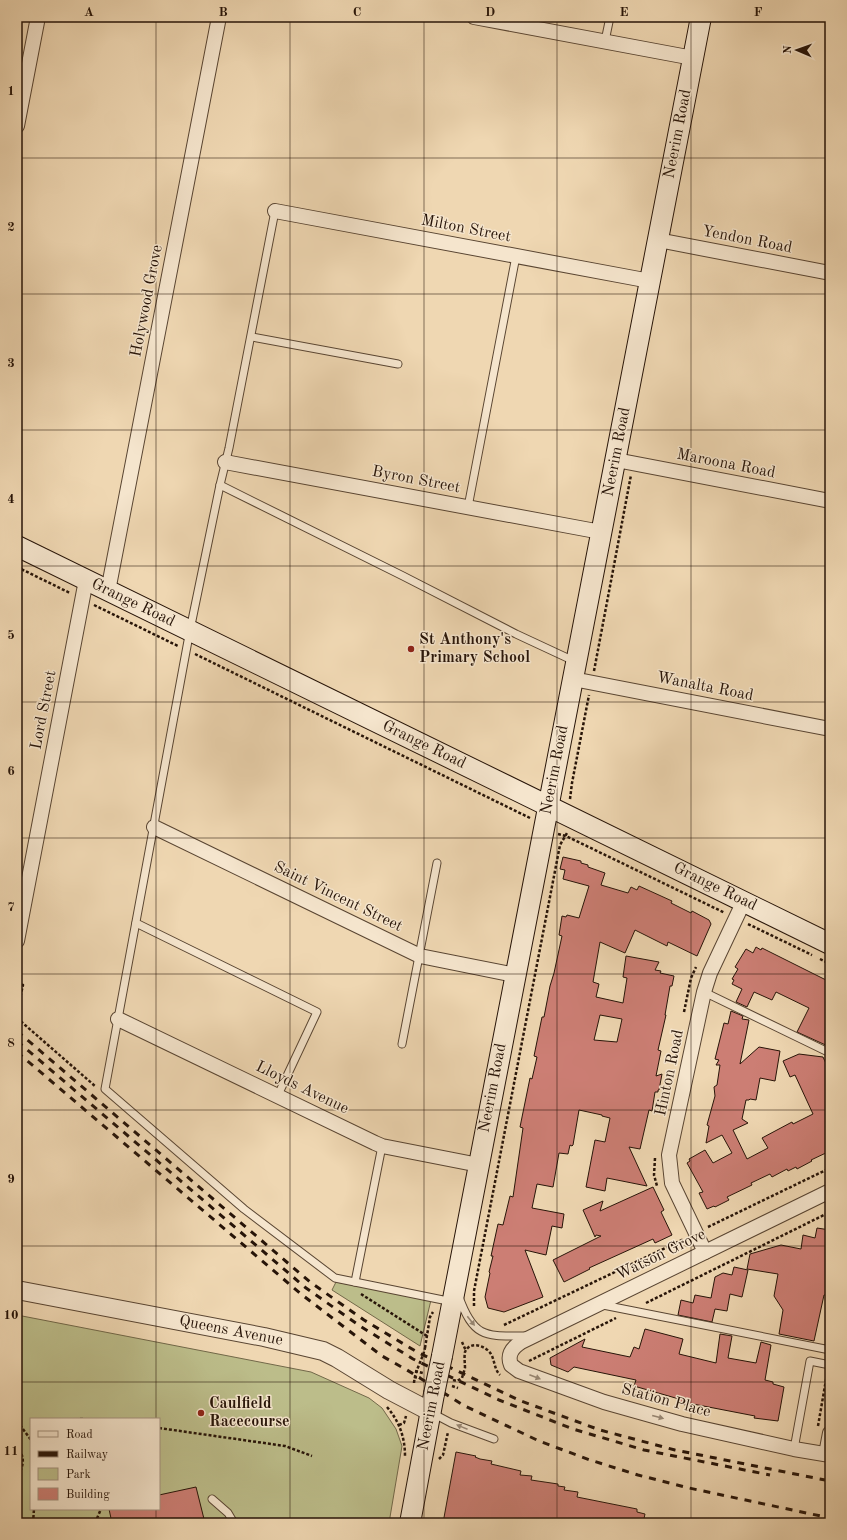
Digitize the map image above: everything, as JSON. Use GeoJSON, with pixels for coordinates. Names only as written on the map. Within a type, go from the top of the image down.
{"type":"FeatureCollection","features":[{"type":"Feature","properties":{"kind":"main road","name":"Neerim Road"},"geometry":{"type":"LineString","coordinates":[[410,1523],[439,1398],[433,1352],[449,1293],[479,1165],[548,806],[580,675],[601,532],[625,462],[650,281],[701,17]]}},
{"type":"Feature","properties":{"kind":"main road","name":"Grange Road"},"geometry":{"type":"LineString","coordinates":[[17,546],[84,590],[108,591],[569,815],[740,910],[830,944]]}},
{"type":"Feature","properties":{"kind":"street"},"geometry":{"type":"LineString","coordinates":[[17,126],[38,17]]}},
{"type":"Feature","properties":{"kind":"street","name":"Holywood Grove"},"geometry":{"type":"LineString","coordinates":[[108,591],[219,17]]}},
{"type":"Feature","properties":{"kind":"street"},"geometry":{"type":"LineString","coordinates":[[474,17],[525,22],[605,41],[693,58]]}},
{"type":"Feature","properties":{"kind":"street","name":"Milton Street"},"geometry":{"type":"LineString","coordinates":[[275,211],[650,281]]}},
{"type":"Feature","properties":{"kind":"street","name":"Yendon Road"},"geometry":{"type":"LineString","coordinates":[[658,240],[830,273]]}},
{"type":"Feature","properties":{"kind":"street","name":"Byron Street"},"geometry":{"type":"LineString","coordinates":[[226,462],[601,532]]}},
{"type":"Feature","properties":{"kind":"street","name":"Maroona Road"},"geometry":{"type":"LineString","coordinates":[[625,462],[830,501]]}},
{"type":"Feature","properties":{"kind":"street","name":"Lord Street"},"geometry":{"type":"LineString","coordinates":[[17,941],[84,590]]}},
{"type":"Feature","properties":{"kind":"street","name":"Wanalta Road"},"geometry":{"type":"LineString","coordinates":[[580,675],[830,729]]}},
{"type":"Feature","properties":{"kind":"street","name":"Saint Vincent Street"},"geometry":{"type":"LineString","coordinates":[[154,827],[420,956],[515,975]]}},
{"type":"Feature","properties":{"kind":"street","name":"Hinton Road"},"geometry":{"type":"LineString","coordinates":[[705,1252],[672,1183],[669,1156],[704,992],[710,973],[740,910]]}},
{"type":"Feature","properties":{"kind":"street","name":"Lloyds Avenue"},"geometry":{"type":"LineString","coordinates":[[118,1019],[382,1146],[479,1165]]}},
{"type":"Feature","properties":{"kind":"street","name":"Watson Grove"},"geometry":{"type":"LineString","coordinates":[[510,1353],[516,1345],[533,1336],[830,1190]]}},
{"type":"Feature","properties":{"kind":"street","name":"Queens Avenue"},"geometry":{"type":"LineString","coordinates":[[17,1290],[264,1337],[323,1351],[337,1358],[388,1390],[439,1398]]}},
{"type":"Feature","properties":{"kind":"street","name":"Station Place"},"geometry":{"type":"LineString","coordinates":[[510,1353],[511,1364],[515,1369],[604,1402],[682,1424],[828,1455]]}},
{"type":"Feature","properties":{"kind":"street"},"geometry":{"type":"LineString","coordinates":[[824,1430],[828,1455]]}},
{"type":"Feature","properties":{"kind":"lane"},"geometry":{"type":"LineString","coordinates":[[605,41],[610,17]]}},
{"type":"Feature","properties":{"kind":"lane"},"geometry":{"type":"LineString","coordinates":[[275,211],[252,337],[190,630],[105,1089],[244,1209],[335,1278],[356,1282],[449,1293],[476,1328],[492,1335],[533,1336]]}},
{"type":"Feature","properties":{"kind":"lane"},"geometry":{"type":"LineString","coordinates":[[468,507],[516,256]]}},
{"type":"Feature","properties":{"kind":"lane"},"geometry":{"type":"LineString","coordinates":[[252,337],[398,364]]}},
{"type":"Feature","properties":{"kind":"lane"},"geometry":{"type":"LineString","coordinates":[[220,485],[516,634],[580,675]]}},
{"type":"Feature","properties":{"kind":"lane"},"geometry":{"type":"LineString","coordinates":[[402,1044],[437,863]]}},
{"type":"Feature","properties":{"kind":"lane"},"geometry":{"type":"LineString","coordinates":[[136,923],[317,1012],[278,1095]]}},
{"type":"Feature","properties":{"kind":"lane"},"geometry":{"type":"LineString","coordinates":[[704,992],[830,1053]]}},
{"type":"Feature","properties":{"kind":"lane"},"geometry":{"type":"LineString","coordinates":[[356,1282],[382,1146]]}},
{"type":"Feature","properties":{"kind":"lane"},"geometry":{"type":"LineString","coordinates":[[599,1304],[830,1350]]}},
{"type":"Feature","properties":{"kind":"lane"},"geometry":{"type":"LineString","coordinates":[[794,1449],[810,1361],[829,1364]]}},
{"type":"Feature","properties":{"kind":"lane"},"geometry":{"type":"LineString","coordinates":[[439,1398],[451,1423],[494,1439]]}},
{"type":"Feature","properties":{"kind":"lane"},"geometry":{"type":"LineString","coordinates":[[212,1499],[228,1513],[234,1523]]}},
{"type":"Feature","properties":{"kind":"path"},"geometry":{"type":"LineString","coordinates":[[476,1310],[474,1307],[474,1291],[560,845],[566,836],[572,783],[580,675],[625,462]]}},
{"type":"Feature","properties":{"kind":"path"},"geometry":{"type":"LineString","coordinates":[[17,567],[84,590],[187,650],[509,807],[561,836],[566,836],[740,910],[830,964]]}},
{"type":"Feature","properties":{"kind":"path"},"geometry":{"type":"LineString","coordinates":[[17,983],[23,985],[17,1012]]}},
{"type":"Feature","properties":{"kind":"path"},"geometry":{"type":"LineString","coordinates":[[17,1018],[99,1089],[105,1089]]}},
{"type":"Feature","properties":{"kind":"path"},"geometry":{"type":"LineString","coordinates":[[502,1325],[515,1321],[830,1168]]}},
{"type":"Feature","properties":{"kind":"path"},"geometry":{"type":"LineString","coordinates":[[526,1363],[830,1212]]}},
{"type":"Feature","properties":{"kind":"path"},"geometry":{"type":"LineString","coordinates":[[706,1220],[709,1227]]}},
{"type":"Feature","properties":{"kind":"path"},"geometry":{"type":"LineString","coordinates":[[335,1278],[427,1336]]}},
{"type":"Feature","properties":{"kind":"path"},"geometry":{"type":"LineString","coordinates":[[414,1382],[415,1371],[424,1354],[433,1352],[427,1336],[430,1317]]}},
{"type":"Feature","properties":{"kind":"path"},"geometry":{"type":"LineString","coordinates":[[824,1430],[829,1364]]}},
{"type":"Feature","properties":{"kind":"path"},"geometry":{"type":"LineString","coordinates":[[453,1380],[457,1381],[462,1378],[465,1368]]}},
{"type":"Feature","properties":{"kind":"path"},"geometry":{"type":"LineString","coordinates":[[415,1371],[424,1373]]}},
{"type":"Feature","properties":{"kind":"path"},"geometry":{"type":"LineString","coordinates":[[414,1377],[420,1378]]}},
{"type":"Feature","properties":{"kind":"path"},"geometry":{"type":"LineString","coordinates":[[439,1398],[458,1388]]}},
{"type":"Feature","properties":{"kind":"path"},"geometry":{"type":"LineString","coordinates":[[383,1404],[391,1412],[399,1425],[405,1447],[403,1463]]}},
{"type":"Feature","properties":{"kind":"path"},"geometry":{"type":"LineString","coordinates":[[404,1423],[406,1415]]}},
{"type":"Feature","properties":{"kind":"path"},"geometry":{"type":"LineString","coordinates":[[17,1420],[30,1439]]}},
{"type":"Feature","properties":{"kind":"path"},"geometry":{"type":"LineString","coordinates":[[399,1425],[404,1423],[411,1426]]}},
{"type":"Feature","properties":{"kind":"path"},"geometry":{"type":"LineString","coordinates":[[160,1428],[285,1446],[312,1456]]}},
{"type":"Feature","properties":{"kind":"path"},"geometry":{"type":"LineString","coordinates":[[443,1455],[447,1433],[451,1428]]}},
{"type":"Feature","properties":{"kind":"path"},"geometry":{"type":"LineString","coordinates":[[17,1445],[21,1451],[24,1462],[20,1472],[17,1474]]}},
{"type":"Feature","properties":{"kind":"path"},"geometry":{"type":"LineString","coordinates":[[33,1523],[34,1510]]}},
{"type":"Feature","properties":{"kind":"path"},"geometry":{"type":"LineString","coordinates":[[95,1523],[101,1510]]}},
{"type":"Feature","properties":{"kind":"green space"},"geometry":{"type":"Polygon","coordinates":[[[336,1282],[431,1300],[420,1346],[332,1290],[336,1282]]]}},
{"type":"Feature","properties":{"kind":"green space","name":"Caulfield Racecourse"},"geometry":{"type":"Polygon","coordinates":[[[17,1315],[311,1372],[369,1398],[382,1408],[396,1429],[402,1446],[389,1523],[17,1523],[17,1315]]]}},
{"type":"Feature","properties":{"kind":"building"},"geometry":{"type":"Polygon","coordinates":[[[563,857],[581,861],[581,863],[588,865],[588,867],[605,873],[601,885],[628,893],[631,887],[637,890],[639,886],[672,901],[671,903],[691,913],[692,911],[709,920],[711,924],[697,956],[668,942],[667,946],[635,930],[625,953],[600,942],[593,982],[599,984],[596,997],[623,1003],[627,978],[623,977],[626,956],[659,962],[655,970],[661,971],[660,973],[674,976],[672,986],[670,986],[666,1015],[658,1050],[661,1051],[656,1076],[662,1074],[659,1090],[658,1092],[655,1092],[652,1111],[649,1110],[640,1149],[629,1147],[647,1186],[607,1178],[605,1191],[586,1187],[595,1140],[605,1142],[610,1118],[579,1110],[573,1145],[570,1145],[568,1154],[559,1153],[553,1187],[537,1184],[532,1208],[564,1214],[562,1228],[552,1226],[546,1255],[525,1250],[543,1297],[504,1312],[488,1308],[485,1297],[493,1256],[491,1256],[498,1224],[503,1225],[510,1196],[513,1197],[523,1128],[520,1127],[530,1078],[532,1079],[537,1057],[534,1056],[542,1017],[544,1017],[562,936],[559,935],[562,916],[566,917],[567,915],[579,918],[589,886],[563,879],[565,870],[560,869],[563,857]],[[600,1015],[594,1040],[617,1042],[622,1019],[600,1015]]]}},
{"type":"Feature","properties":{"kind":"building"},"geometry":{"type":"Polygon","coordinates":[[[756,947],[761,950],[762,948],[830,982],[830,1047],[797,1032],[809,1008],[776,992],[772,1000],[754,992],[747,1007],[736,1002],[742,989],[732,984],[734,980],[732,979],[738,969],[735,967],[746,949],[753,953],[756,947]]]}},
{"type":"Feature","properties":{"kind":"building"},"geometry":{"type":"Polygon","coordinates":[[[731,1011],[743,1016],[742,1019],[749,1020],[740,1064],[759,1047],[780,1051],[775,1081],[760,1078],[756,1100],[746,1100],[742,1119],[748,1123],[733,1130],[747,1159],[768,1148],[762,1138],[792,1122],[793,1124],[813,1114],[795,1075],[790,1077],[783,1061],[799,1054],[823,1057],[830,1072],[830,1151],[797,1169],[796,1167],[788,1171],[787,1169],[772,1177],[770,1174],[751,1183],[752,1185],[727,1197],[729,1200],[707,1209],[699,1193],[703,1192],[687,1163],[690,1161],[689,1159],[705,1150],[713,1163],[732,1153],[722,1135],[706,1143],[709,1126],[707,1125],[715,1096],[714,1087],[717,1085],[720,1065],[716,1065],[719,1060],[715,1059],[724,1023],[728,1024],[731,1011]]]}},
{"type":"Feature","properties":{"kind":"building"},"geometry":{"type":"Polygon","coordinates":[[[653,1187],[664,1210],[661,1212],[672,1235],[655,1243],[653,1239],[589,1268],[590,1269],[564,1282],[553,1260],[601,1236],[596,1235],[595,1237],[583,1210],[603,1201],[600,1211],[653,1187]]]}},
{"type":"Feature","properties":{"kind":"building"},"geometry":{"type":"Polygon","coordinates":[[[817,1228],[830,1230],[830,1281],[828,1281],[826,1295],[824,1295],[814,1341],[779,1334],[783,1310],[774,1296],[778,1274],[747,1269],[750,1254],[781,1245],[801,1249],[803,1235],[815,1238],[817,1228]]]}},
{"type":"Feature","properties":{"kind":"building"},"geometry":{"type":"Polygon","coordinates":[[[734,1267],[748,1270],[742,1297],[730,1294],[727,1311],[715,1309],[712,1322],[678,1315],[681,1300],[693,1303],[695,1295],[711,1298],[715,1277],[723,1273],[732,1275],[734,1267]]]}},
{"type":"Feature","properties":{"kind":"building"},"geometry":{"type":"Polygon","coordinates":[[[645,1329],[683,1339],[679,1354],[716,1363],[720,1334],[732,1336],[728,1358],[756,1363],[761,1342],[771,1345],[765,1380],[784,1387],[778,1421],[754,1418],[755,1416],[693,1404],[693,1407],[678,1403],[679,1399],[634,1386],[636,1380],[574,1367],[568,1372],[551,1365],[550,1358],[585,1339],[582,1347],[630,1357],[634,1347],[639,1349],[645,1329]]]}},
{"type":"Feature","properties":{"kind":"building"},"geometry":{"type":"Polygon","coordinates":[[[456,1452],[476,1456],[475,1457],[480,1459],[492,1461],[491,1464],[521,1471],[520,1475],[532,1476],[531,1480],[558,1484],[558,1486],[565,1487],[564,1490],[578,1492],[577,1497],[637,1509],[637,1512],[645,1514],[643,1523],[443,1523],[456,1452]]]}},
{"type":"Feature","properties":{"kind":"building"},"geometry":{"type":"Polygon","coordinates":[[[196,1487],[205,1523],[112,1523],[109,1510],[160,1510],[160,1495],[196,1487]]]}},
{"type":"Feature","properties":{"kind":"railway"},"geometry":{"type":"LineString","coordinates":[[17,1031],[310,1282],[364,1320],[417,1352],[521,1401],[600,1430],[675,1450],[830,1481]]}},
{"type":"Feature","properties":{"kind":"railway"},"geometry":{"type":"LineString","coordinates":[[17,1041],[306,1288],[360,1326],[413,1359],[499,1400],[573,1429],[644,1450],[770,1475]]}},
{"type":"Feature","properties":{"kind":"railway"},"geometry":{"type":"LineString","coordinates":[[17,1052],[301,1294],[382,1356],[463,1405],[539,1441],[590,1460],[638,1475],[689,1488],[830,1518]]}},
{"type":"Feature","properties":{"kind":"place","name":"St Anthony's Primary School"},"geometry":{"type":"Point","coordinates":[411,649]}},
{"type":"Feature","properties":{"kind":"place","name":"Caulfield Racecourse"},"geometry":{"type":"Point","coordinates":[201,1413]}}]}
